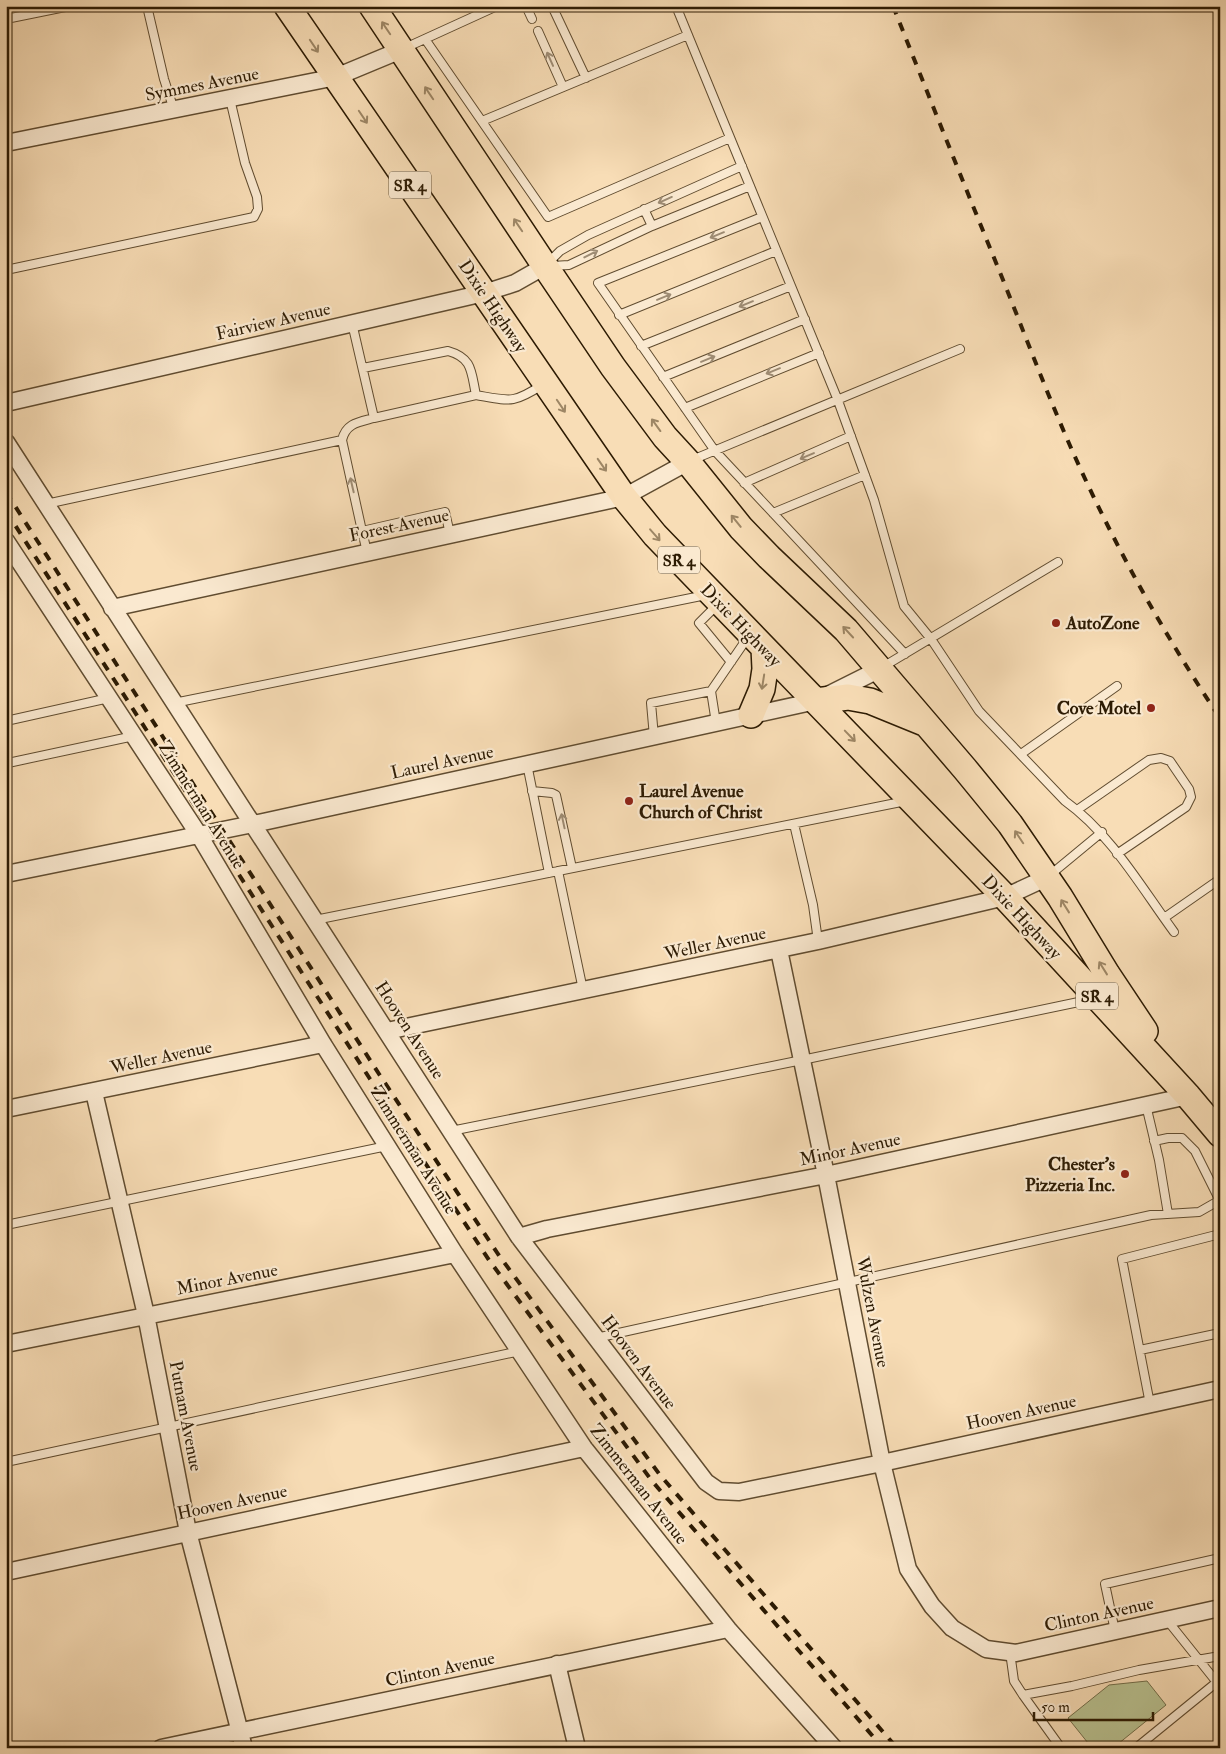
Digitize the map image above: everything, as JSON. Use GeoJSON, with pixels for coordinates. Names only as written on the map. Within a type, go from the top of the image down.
{"type":"FeatureCollection","features":[{"type":"Feature","properties":{"kind":"main road","name":"Dixie Highway"},"geometry":{"type":"LineString","coordinates":[[287,6],[545,383],[624,496],[655,535],[1005,897],[1188,1096],[1220,1134]]}},
{"type":"Feature","properties":{"kind":"main road","name":"Dixie Highway"},"geometry":{"type":"LineString","coordinates":[[372,6],[545,266],[665,437],[688,462],[741,528],[846,630],[1010,824],[1188,1096]]}},
{"type":"Feature","properties":{"kind":"main road"},"geometry":{"type":"LineString","coordinates":[[751,715],[762,689],[765,669],[757,641]]}},
{"type":"Feature","properties":{"kind":"main road"},"geometry":{"type":"LineString","coordinates":[[816,701],[848,697],[870,701],[928,725]]}},
{"type":"Feature","properties":{"kind":"street","name":"Symmes Avenue"},"geometry":{"type":"LineString","coordinates":[[6,143],[336,77],[401,50]]}},
{"type":"Feature","properties":{"kind":"street","name":"Fairview Avenue"},"geometry":{"type":"LineString","coordinates":[[6,402],[484,293],[515,282],[545,266]]}},
{"type":"Feature","properties":{"kind":"street","name":"Zimmerman Avenue"},"geometry":{"type":"LineString","coordinates":[[6,442],[252,824]]}},
{"type":"Feature","properties":{"kind":"street","name":"Forest Avenue"},"geometry":{"type":"LineString","coordinates":[[112,608],[624,496],[688,462]]}},
{"type":"Feature","properties":{"kind":"street","name":"Zimmerman Avenue"},"geometry":{"type":"LineString","coordinates":[[6,541],[199,835],[323,1044],[387,1146],[455,1254],[584,1448],[728,1629],[834,1748]]}},
{"type":"Feature","properties":{"kind":"street","name":"Laurel Avenue"},"geometry":{"type":"LineString","coordinates":[[6,874],[252,824],[816,701],[880,669]]}},
{"type":"Feature","properties":{"kind":"street","name":"Hooven Avenue"},"geometry":{"type":"LineString","coordinates":[[252,824],[519,1237],[706,1482],[719,1491],[739,1492],[882,1463],[1220,1389]]}},
{"type":"Feature","properties":{"kind":"street","name":"Weller Avenue"},"geometry":{"type":"LineString","coordinates":[[387,1031],[818,941],[1005,897],[1046,878]]}},
{"type":"Feature","properties":{"kind":"street","name":"Wulzen Avenue"},"geometry":{"type":"LineString","coordinates":[[779,950],[826,1175],[882,1463],[908,1569],[932,1606],[952,1628],[986,1649]]}},
{"type":"Feature","properties":{"kind":"street","name":"Weller Avenue"},"geometry":{"type":"LineString","coordinates":[[6,1109],[323,1044]]}},
{"type":"Feature","properties":{"kind":"street","name":"Putnam Avenue"},"geometry":{"type":"LineString","coordinates":[[94,1092],[146,1315],[188,1532],[242,1740]]}},
{"type":"Feature","properties":{"kind":"street","name":"Minor Avenue"},"geometry":{"type":"LineString","coordinates":[[519,1237],[547,1229],[826,1175],[1188,1096]]}},
{"type":"Feature","properties":{"kind":"street","name":"Minor Avenue"},"geometry":{"type":"LineString","coordinates":[[6,1344],[455,1254]]}},
{"type":"Feature","properties":{"kind":"street","name":"Hooven Avenue"},"geometry":{"type":"LineString","coordinates":[[6,1572],[584,1448]]}},
{"type":"Feature","properties":{"kind":"street","name":"Clinton Avenue"},"geometry":{"type":"LineString","coordinates":[[986,1649],[1016,1653],[1220,1608]]}},
{"type":"Feature","properties":{"kind":"street","name":"Clinton Avenue"},"geometry":{"type":"LineString","coordinates":[[160,1748],[242,1740],[557,1664],[728,1629]]}},
{"type":"Feature","properties":{"kind":"street"},"geometry":{"type":"LineString","coordinates":[[557,1664],[577,1748]]}},
{"type":"Feature","properties":{"kind":"lane"},"geometry":{"type":"LineString","coordinates":[[6,19],[70,6]]}},
{"type":"Feature","properties":{"kind":"lane"},"geometry":{"type":"LineString","coordinates":[[147,6],[164,79],[174,110]]}},
{"type":"Feature","properties":{"kind":"lane"},"geometry":{"type":"LineString","coordinates":[[401,50],[497,6]]}},
{"type":"Feature","properties":{"kind":"lane"},"geometry":{"type":"LineString","coordinates":[[526,6],[532,19]]}},
{"type":"Feature","properties":{"kind":"lane"},"geometry":{"type":"LineString","coordinates":[[552,6],[586,78]]}},
{"type":"Feature","properties":{"kind":"lane"},"geometry":{"type":"LineString","coordinates":[[676,6],[837,398],[874,500],[904,606],[931,639],[978,711],[1065,801],[1102,832],[1174,932]]}},
{"type":"Feature","properties":{"kind":"lane"},"geometry":{"type":"LineString","coordinates":[[538,31],[563,88]]}},
{"type":"Feature","properties":{"kind":"lane"},"geometry":{"type":"LineString","coordinates":[[482,121],[688,35]]}},
{"type":"Feature","properties":{"kind":"lane"},"geometry":{"type":"LineString","coordinates":[[424,39],[548,217],[730,138]]}},
{"type":"Feature","properties":{"kind":"lane"},"geometry":{"type":"LineString","coordinates":[[6,270],[254,218],[258,209],[257,197],[246,163],[230,99]]}},
{"type":"Feature","properties":{"kind":"lane"},"geometry":{"type":"LineString","coordinates":[[545,266],[560,252],[588,235],[742,166]]}},
{"type":"Feature","properties":{"kind":"lane"},"geometry":{"type":"LineString","coordinates":[[545,266],[569,265],[652,226],[750,186]]}},
{"type":"Feature","properties":{"kind":"lane"},"geometry":{"type":"LineString","coordinates":[[644,209],[652,226]]}},
{"type":"Feature","properties":{"kind":"lane"},"geometry":{"type":"LineString","coordinates":[[762,217],[598,283],[715,451],[905,654]]}},
{"type":"Feature","properties":{"kind":"lane"},"geometry":{"type":"LineString","coordinates":[[619,315],[776,251]]}},
{"type":"Feature","properties":{"kind":"lane"},"geometry":{"type":"LineString","coordinates":[[641,346],[791,286]]}},
{"type":"Feature","properties":{"kind":"lane"},"geometry":{"type":"LineString","coordinates":[[663,377],[805,319]]}},
{"type":"Feature","properties":{"kind":"lane"},"geometry":{"type":"LineString","coordinates":[[352,323],[364,368],[374,418]]}},
{"type":"Feature","properties":{"kind":"lane"},"geometry":{"type":"LineString","coordinates":[[688,462],[960,348]]}},
{"type":"Feature","properties":{"kind":"lane"},"geometry":{"type":"LineString","coordinates":[[364,368],[448,351],[464,358],[470,366],[476,395]]}},
{"type":"Feature","properties":{"kind":"lane"},"geometry":{"type":"LineString","coordinates":[[684,408],[818,353]]}},
{"type":"Feature","properties":{"kind":"lane"},"geometry":{"type":"LineString","coordinates":[[366,552],[342,440],[343,433],[349,426],[374,418],[476,395],[501,400],[514,400],[525,396],[545,383]]}},
{"type":"Feature","properties":{"kind":"lane"},"geometry":{"type":"LineString","coordinates":[[744,483],[851,436]]}},
{"type":"Feature","properties":{"kind":"lane"},"geometry":{"type":"LineString","coordinates":[[46,504],[342,440]]}},
{"type":"Feature","properties":{"kind":"lane"},"geometry":{"type":"LineString","coordinates":[[773,513],[865,475]]}},
{"type":"Feature","properties":{"kind":"lane"},"geometry":{"type":"LineString","coordinates":[[362,531],[445,512],[450,534]]}},
{"type":"Feature","properties":{"kind":"lane"},"geometry":{"type":"LineString","coordinates":[[880,669],[1058,562]]}},
{"type":"Feature","properties":{"kind":"lane"},"geometry":{"type":"LineString","coordinates":[[715,599],[699,623],[731,662]]}},
{"type":"Feature","properties":{"kind":"lane"},"geometry":{"type":"LineString","coordinates":[[174,703],[715,599]]}},
{"type":"Feature","properties":{"kind":"lane"},"geometry":{"type":"LineString","coordinates":[[654,736],[651,704],[711,691],[731,662],[757,641]]}},
{"type":"Feature","properties":{"kind":"lane"},"geometry":{"type":"LineString","coordinates":[[1021,754],[1117,686]]}},
{"type":"Feature","properties":{"kind":"lane"},"geometry":{"type":"LineString","coordinates":[[711,691],[716,723]]}},
{"type":"Feature","properties":{"kind":"lane"},"geometry":{"type":"LineString","coordinates":[[6,721],[110,698]]}},
{"type":"Feature","properties":{"kind":"lane"},"geometry":{"type":"LineString","coordinates":[[6,757],[8,762],[134,736]]}},
{"type":"Feature","properties":{"kind":"lane"},"geometry":{"type":"LineString","coordinates":[[1078,810],[1150,760],[1161,758],[1170,761],[1189,789],[1190,797],[1186,807],[1117,854]]}},
{"type":"Feature","properties":{"kind":"lane"},"geometry":{"type":"LineString","coordinates":[[527,764],[549,873]]}},
{"type":"Feature","properties":{"kind":"lane"},"geometry":{"type":"LineString","coordinates":[[532,792],[556,795],[572,868]]}},
{"type":"Feature","properties":{"kind":"lane"},"geometry":{"type":"LineString","coordinates":[[315,920],[912,800]]}},
{"type":"Feature","properties":{"kind":"lane"},"geometry":{"type":"LineString","coordinates":[[794,824],[813,904],[818,941]]}},
{"type":"Feature","properties":{"kind":"lane"},"geometry":{"type":"LineString","coordinates":[[1046,878],[1102,832]]}},
{"type":"Feature","properties":{"kind":"lane"},"geometry":{"type":"LineString","coordinates":[[558,871],[583,990]]}},
{"type":"Feature","properties":{"kind":"lane"},"geometry":{"type":"LineString","coordinates":[[1164,918],[1220,879]]}},
{"type":"Feature","properties":{"kind":"lane"},"geometry":{"type":"LineString","coordinates":[[451,1131],[1098,998]]}},
{"type":"Feature","properties":{"kind":"lane"},"geometry":{"type":"LineString","coordinates":[[1146,1105],[1168,1214]]}},
{"type":"Feature","properties":{"kind":"lane"},"geometry":{"type":"LineString","coordinates":[[596,1338],[1151,1215],[1199,1212],[1220,1200],[1195,1150],[1182,1138],[1154,1141]]}},
{"type":"Feature","properties":{"kind":"lane"},"geometry":{"type":"LineString","coordinates":[[6,1225],[387,1146]]}},
{"type":"Feature","properties":{"kind":"lane"},"geometry":{"type":"LineString","coordinates":[[1150,1404],[1122,1259],[1220,1234]]}},
{"type":"Feature","properties":{"kind":"lane"},"geometry":{"type":"LineString","coordinates":[[1140,1350],[1220,1333]]}},
{"type":"Feature","properties":{"kind":"lane"},"geometry":{"type":"LineString","coordinates":[[6,1462],[520,1351]]}},
{"type":"Feature","properties":{"kind":"lane"},"geometry":{"type":"LineString","coordinates":[[1115,1631],[1105,1584],[1220,1558]]}},
{"type":"Feature","properties":{"kind":"lane"},"geometry":{"type":"LineString","coordinates":[[1136,1748],[1218,1684],[1167,1620]]}},
{"type":"Feature","properties":{"kind":"lane"},"geometry":{"type":"LineString","coordinates":[[1010,1652],[1014,1681],[1062,1748]]}},
{"type":"Feature","properties":{"kind":"lane"},"geometry":{"type":"LineString","coordinates":[[1023,1695],[1072,1686],[1139,1670],[1220,1656]]}},
{"type":"Feature","properties":{"kind":"green space"},"geometry":{"type":"Polygon","coordinates":[[[1147,1681],[1166,1705],[1113,1748],[1092,1748],[1068,1718],[1109,1685],[1147,1681]]]}},
{"type":"Feature","properties":{"kind":"railway"},"geometry":{"type":"LineString","coordinates":[[893,6],[1049,396],[1081,470],[1112,534],[1146,597],[1220,718]]}},
{"type":"Feature","properties":{"kind":"railway"},"geometry":{"type":"LineString","coordinates":[[6,492],[379,1074],[498,1254],[660,1475],[897,1748]]}},
{"type":"Feature","properties":{"kind":"railway"},"geometry":{"type":"LineString","coordinates":[[6,511],[370,1079],[489,1260],[652,1481],[883,1748]]}},
{"type":"Feature","properties":{"kind":"place","name":"AutoZone"},"geometry":{"type":"Point","coordinates":[1056,623]}},
{"type":"Feature","properties":{"kind":"place","name":"Cove Motel"},"geometry":{"type":"Point","coordinates":[1151,708]}},
{"type":"Feature","properties":{"kind":"place","name":"Laurel Avenue Church of Christ"},"geometry":{"type":"Point","coordinates":[629,801]}},
{"type":"Feature","properties":{"kind":"place","name":"Chester's Pizzeria Inc."},"geometry":{"type":"Point","coordinates":[1125,1174]}}]}
